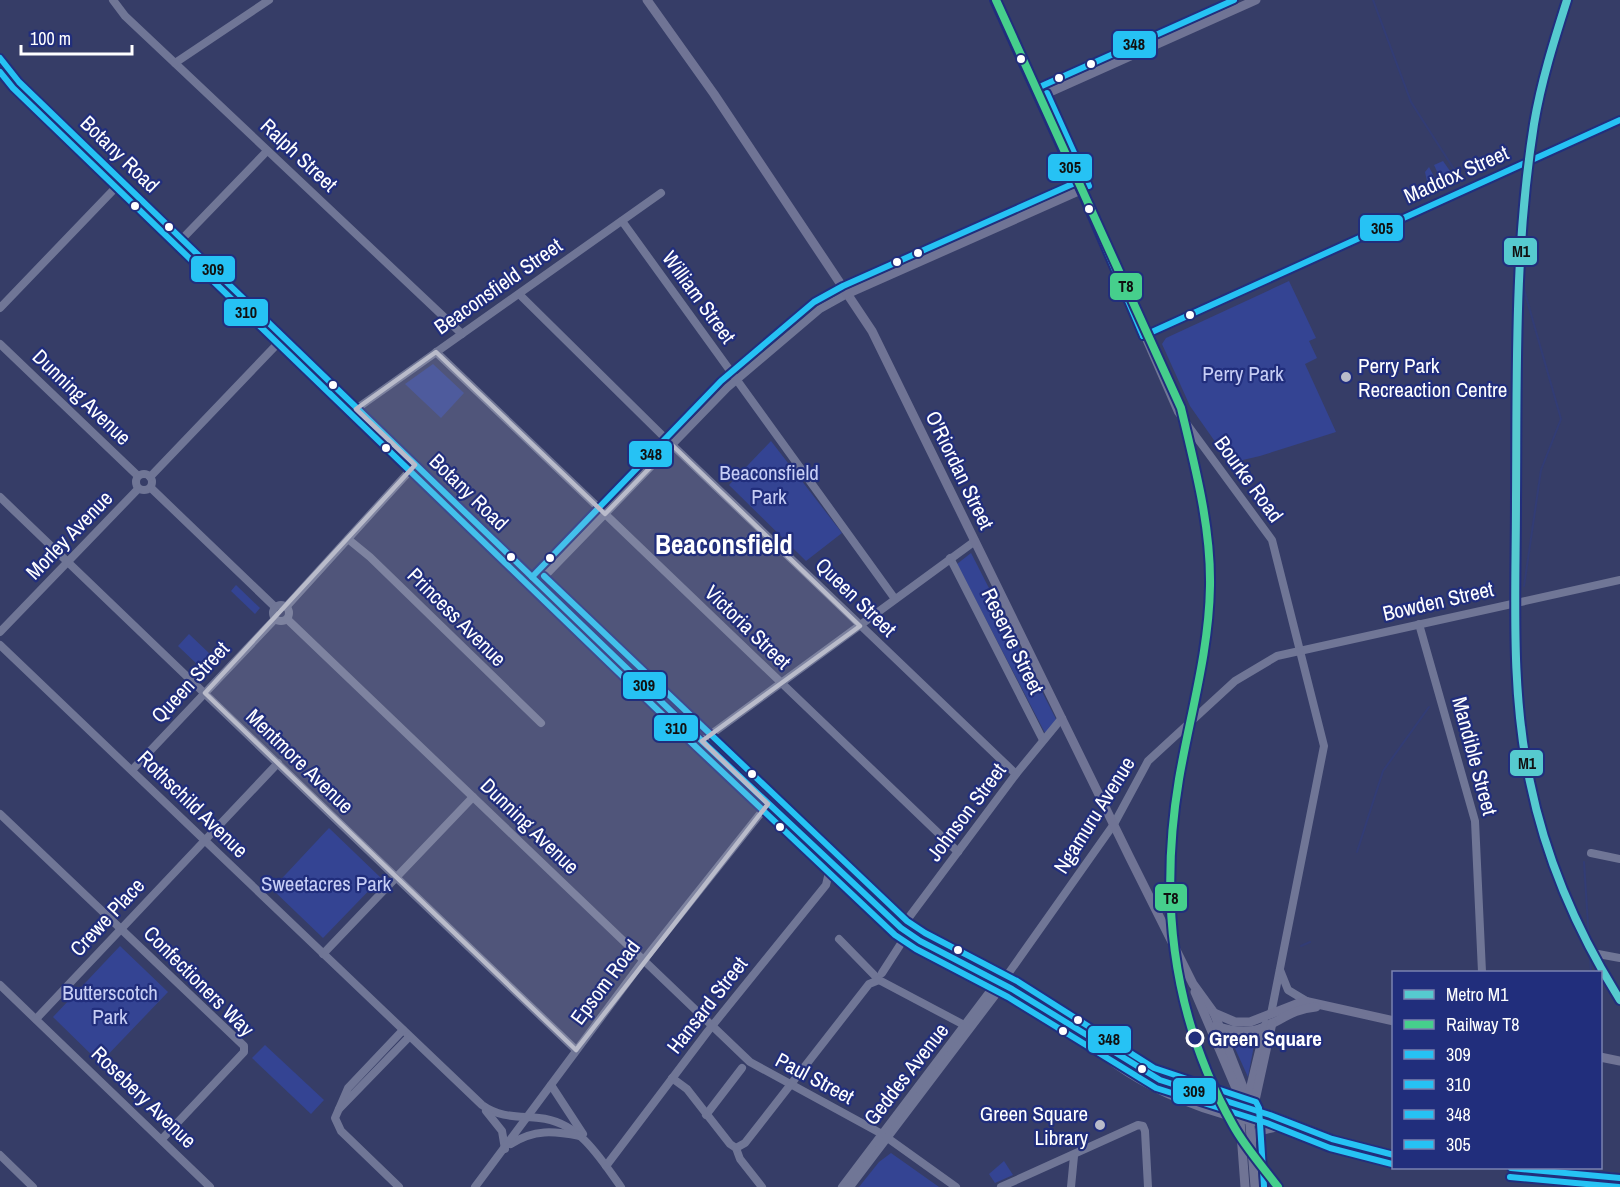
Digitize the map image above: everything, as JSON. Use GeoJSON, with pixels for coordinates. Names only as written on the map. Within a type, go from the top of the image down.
{"type":"FeatureCollection","features":[{"type":"Feature","properties":{"kind":"main road","name":"O'Riordan Street"},"geometry":{"type":"LineString","coordinates":[[647,0],[714,94],[872,331],[1210,1016],[1236,1087],[1247,1108]]}},
{"type":"Feature","properties":{"kind":"main road"},"geometry":{"type":"LineString","coordinates":[[1039,98],[1256,0]]}},
{"type":"Feature","properties":{"kind":"main road","name":"Botany Road"},"geometry":{"type":"LineString","coordinates":[[0,58],[19,82],[356,409],[831,864],[901,928],[1001,984],[1160,1080],[1247,1108],[1332,1140],[1392,1155]]}},
{"type":"Feature","properties":{"kind":"main road","name":"Bourke Road"},"geometry":{"type":"LineString","coordinates":[[1039,98],[1081,190]]}},
{"type":"Feature","properties":{"kind":"main road"},"geometry":{"type":"LineString","coordinates":[[847,294],[1081,190]]}},
{"type":"Feature","properties":{"kind":"main road"},"geometry":{"type":"LineString","coordinates":[[1210,1016],[1241,1023],[1257,1021],[1299,1002],[1392,1021]]}},
{"type":"Feature","properties":{"kind":"main road"},"geometry":{"type":"LineString","coordinates":[[1255,1187],[1247,1108],[1220,1027],[1243,1031],[1268,1027],[1301,1010],[1322,1007]]}},
{"type":"Feature","properties":{"kind":"main road","name":"Bourke Road"},"geometry":{"type":"LineString","coordinates":[[1247,1108],[1271,1014]]}},
{"type":"Feature","properties":{"kind":"main road","name":"O'Riordan Street"},"geometry":{"type":"LineString","coordinates":[[1210,1016],[1220,1027]]}},
{"type":"Feature","properties":{"kind":"main road","name":"Botany Road"},"geometry":{"type":"LineString","coordinates":[[1079,1032],[1099,1051],[1155,1089],[1239,1116],[1247,1108]]}},
{"type":"Feature","properties":{"kind":"main road"},"geometry":{"type":"LineString","coordinates":[[1602,1057],[1620,1061]]}},
{"type":"Feature","properties":{"kind":"main road"},"geometry":{"type":"LineString","coordinates":[[1239,1116],[1245,1187]]}},
{"type":"Feature","properties":{"kind":"main road"},"geometry":{"type":"LineString","coordinates":[[1251,1141],[1255,1134],[1263,1129],[1292,1126]]}},
{"type":"Feature","properties":{"kind":"main road"},"geometry":{"type":"LineString","coordinates":[[1531,1169],[1620,1178]]}},
{"type":"Feature","properties":{"kind":"street","name":"Ralph Street"},"geometry":{"type":"LineString","coordinates":[[113,0],[125,16],[462,334]]}},
{"type":"Feature","properties":{"kind":"street"},"geometry":{"type":"LineString","coordinates":[[175,63],[268,0]]}},
{"type":"Feature","properties":{"kind":"street","name":"Bourke Road"},"geometry":{"type":"LineString","coordinates":[[994,0],[1039,98]]}},
{"type":"Feature","properties":{"kind":"street","name":"Maddox Street"},"geometry":{"type":"LineString","coordinates":[[1143,336],[1620,120]]}},
{"type":"Feature","properties":{"kind":"street"},"geometry":{"type":"LineString","coordinates":[[182,239],[267,151]]}},
{"type":"Feature","properties":{"kind":"street"},"geometry":{"type":"LineString","coordinates":[[0,308],[122,181]]}},
{"type":"Feature","properties":{"kind":"street","name":"Bourke Road"},"geometry":{"type":"LineString","coordinates":[[1081,190],[1178,412],[1272,540],[1324,746],[1271,1014]]}},
{"type":"Feature","properties":{"kind":"street","name":"Beaconsfield Street"},"geometry":{"type":"LineString","coordinates":[[356,409],[661,193]]}},
{"type":"Feature","properties":{"kind":"street","name":"William Street"},"geometry":{"type":"LineString","coordinates":[[622,221],[895,599]]}},
{"type":"Feature","properties":{"kind":"street","name":"Queen Street"},"geometry":{"type":"LineString","coordinates":[[519,294],[672,445],[1016,774]]}},
{"type":"Feature","properties":{"kind":"street"},"geometry":{"type":"LineString","coordinates":[[538,583],[703,410],[736,379],[820,309],[847,294]]}},
{"type":"Feature","properties":{"kind":"street"},"geometry":{"type":"LineString","coordinates":[[275,607],[151,488],[150,477],[283,338]]}},
{"type":"Feature","properties":{"kind":"street","name":"Dunning Avenue"},"geometry":{"type":"LineString","coordinates":[[0,344],[138,476]]}},
{"type":"Feature","properties":{"kind":"street","name":"Victoria Street"},"geometry":{"type":"LineString","coordinates":[[436,352],[780,684],[958,852]]}},
{"type":"Feature","properties":{"kind":"street"},"geometry":{"type":"LineString","coordinates":[[286,606],[415,465]]}},
{"type":"Feature","properties":{"kind":"street"},"geometry":{"type":"LineString","coordinates":[[150,477],[144,474],[138,476],[136,482],[138,489],[143,491],[151,488]]}},
{"type":"Feature","properties":{"kind":"street","name":"Morley Avenue"},"geometry":{"type":"LineString","coordinates":[[0,633],[138,489]]}},
{"type":"Feature","properties":{"kind":"street","name":"Mentmore Avenue"},"geometry":{"type":"LineString","coordinates":[[0,497],[576,1050]]}},
{"type":"Feature","properties":{"kind":"street","name":"Princess Avenue"},"geometry":{"type":"LineString","coordinates":[[348,539],[370,557],[541,723]]}},
{"type":"Feature","properties":{"kind":"street"},"geometry":{"type":"LineString","coordinates":[[702,741],[975,542]]}},
{"type":"Feature","properties":{"kind":"street","name":"Reserve Street"},"geometry":{"type":"LineString","coordinates":[[950,558],[1043,740]]}},
{"type":"Feature","properties":{"kind":"street","name":"Bowden Street"},"geometry":{"type":"LineString","coordinates":[[1299,651],[1620,580]]}},
{"type":"Feature","properties":{"kind":"street"},"geometry":{"type":"LineString","coordinates":[[286,606],[289,612],[286,619],[282,621],[275,619],[272,613],[275,607],[286,606]]}},
{"type":"Feature","properties":{"kind":"street","name":"Queen Street"},"geometry":{"type":"LineString","coordinates":[[132,770],[275,619]]}},
{"type":"Feature","properties":{"kind":"street","name":"Dunning Avenue"},"geometry":{"type":"LineString","coordinates":[[286,619],[747,1060]]}},
{"type":"Feature","properties":{"kind":"street","name":"Mandible Street"},"geometry":{"type":"LineString","coordinates":[[1419,624],[1475,821],[1482,971]]}},
{"type":"Feature","properties":{"kind":"street"},"geometry":{"type":"LineString","coordinates":[[0,633],[0,644]]}},
{"type":"Feature","properties":{"kind":"street","name":"Rothschild Avenue"},"geometry":{"type":"LineString","coordinates":[[0,644],[478,1101],[495,1113],[558,1122],[582,1137],[590,1146]]}},
{"type":"Feature","properties":{"kind":"street","name":"Ngamuru Avenue"},"geometry":{"type":"LineString","coordinates":[[1001,984],[1114,824],[1140,773],[1235,681],[1277,656],[1299,651]]}},
{"type":"Feature","properties":{"kind":"street","name":"Johnson Street"},"geometry":{"type":"LineString","coordinates":[[901,928],[1016,774],[1062,718]]}},
{"type":"Feature","properties":{"kind":"street","name":"Crewe Place"},"geometry":{"type":"LineString","coordinates":[[36,1019],[278,763]]}},
{"type":"Feature","properties":{"kind":"street"},"geometry":{"type":"LineString","coordinates":[[323,954],[473,797]]}},
{"type":"Feature","properties":{"kind":"street","name":"Epsom Road"},"geometry":{"type":"LineString","coordinates":[[475,1187],[643,961],[768,804]]}},
{"type":"Feature","properties":{"kind":"street"},"geometry":{"type":"LineString","coordinates":[[0,813],[120,928]]}},
{"type":"Feature","properties":{"kind":"street"},"geometry":{"type":"LineString","coordinates":[[1591,853],[1620,859]]}},
{"type":"Feature","properties":{"kind":"street","name":"Hansard Street"},"geometry":{"type":"LineString","coordinates":[[606,1166],[712,1026],[826,885],[831,864]]}},
{"type":"Feature","properties":{"kind":"street","name":"Confectioners Way"},"geometry":{"type":"LineString","coordinates":[[120,928],[244,1046],[244,1052],[162,1139]]}},
{"type":"Feature","properties":{"kind":"street"},"geometry":{"type":"LineString","coordinates":[[839,939],[880,977],[966,1026]]}},
{"type":"Feature","properties":{"kind":"street"},"geometry":{"type":"LineString","coordinates":[[736,1148],[745,1143],[869,984],[880,977],[902,942]]}},
{"type":"Feature","properties":{"kind":"street"},"geometry":{"type":"LineString","coordinates":[[1598,954],[1620,958]]}},
{"type":"Feature","properties":{"kind":"street"},"geometry":{"type":"LineString","coordinates":[[1280,969],[1288,990],[1309,1003]]}},
{"type":"Feature","properties":{"kind":"street","name":"Geddes Avenue"},"geometry":{"type":"LineString","coordinates":[[850,1187],[884,1136],[966,1026],[1001,984]]}},
{"type":"Feature","properties":{"kind":"street","name":"Geddes Avenue"},"geometry":{"type":"LineString","coordinates":[[842,1187],[1001,984]]}},
{"type":"Feature","properties":{"kind":"street","name":"Rosebery Avenue"},"geometry":{"type":"LineString","coordinates":[[0,985],[210,1187]]}},
{"type":"Feature","properties":{"kind":"street"},"geometry":{"type":"LineString","coordinates":[[336,1113],[383,1065],[406,1034]]}},
{"type":"Feature","properties":{"kind":"street"},"geometry":{"type":"LineString","coordinates":[[399,1187],[337,1126],[336,1113],[346,1091],[367,1068],[406,1034]]}},
{"type":"Feature","properties":{"kind":"street","name":"Paul Street"},"geometry":{"type":"LineString","coordinates":[[747,1060],[789,1086],[884,1136],[956,1187]]}},
{"type":"Feature","properties":{"kind":"street"},"geometry":{"type":"LineString","coordinates":[[367,1068],[375,1069],[383,1065]]}},
{"type":"Feature","properties":{"kind":"street"},"geometry":{"type":"LineString","coordinates":[[706,1116],[742,1068]]}},
{"type":"Feature","properties":{"kind":"street"},"geometry":{"type":"LineString","coordinates":[[672,1078],[687,1089],[729,1144],[736,1148],[740,1159],[762,1187]]}},
{"type":"Feature","properties":{"kind":"street"},"geometry":{"type":"LineString","coordinates":[[551,1085],[590,1146],[621,1187]]}},
{"type":"Feature","properties":{"kind":"street"},"geometry":{"type":"LineString","coordinates":[[478,1101],[501,1130],[505,1149],[526,1136],[542,1132],[582,1137]]}},
{"type":"Feature","properties":{"kind":"street"},"geometry":{"type":"LineString","coordinates":[[1001,1187],[1074,1156],[1136,1125],[1143,1126],[1145,1132],[1148,1187]]}},
{"type":"Feature","properties":{"kind":"street"},"geometry":{"type":"LineString","coordinates":[[0,1155],[33,1187]]}},
{"type":"Feature","properties":{"kind":"street"},"geometry":{"type":"LineString","coordinates":[[1071,1187],[1074,1156]]}},
{"type":"Feature","properties":{"kind":"street"},"geometry":{"type":"LineString","coordinates":[[1590,1187],[1592,1175]]}},
{"type":"Feature","properties":{"kind":"highlighted area"},"geometry":{"type":"Polygon","coordinates":[[[436,352],[605,514],[672,445],[860,626],[702,741],[768,804],[576,1050],[205,693],[415,465],[356,409],[436,352]]]}},
{"type":"Feature","properties":{"kind":"green space"},"geometry":{"type":"Polygon","coordinates":[[[1443,161],[1457,181],[1447,185],[1443,184],[1434,165],[1443,161]]]}},
{"type":"Feature","properties":{"kind":"green space"},"geometry":{"type":"Polygon","coordinates":[[[1429,167],[1439,186],[1438,189],[1409,202],[1428,186],[1425,172],[1429,167]]]}},
{"type":"Feature","properties":{"kind":"green space","name":"Perry Park"},"geometry":{"type":"Polygon","coordinates":[[[1289,281],[1316,338],[1309,341],[1317,358],[1305,364],[1336,432],[1230,463],[1190,406],[1162,344],[1166,338],[1289,281]]]}},
{"type":"Feature","properties":{"kind":"green space"},"geometry":{"type":"Polygon","coordinates":[[[433,364],[464,393],[441,418],[405,384],[433,364]]]}},
{"type":"Feature","properties":{"kind":"green space","name":"Beaconsfield Park"},"geometry":{"type":"Polygon","coordinates":[[[771,441],[842,533],[806,561],[729,485],[771,441]]]}},
{"type":"Feature","properties":{"kind":"green space"},"geometry":{"type":"Polygon","coordinates":[[[971,553],[1058,723],[1045,733],[957,564],[971,553]]]}},
{"type":"Feature","properties":{"kind":"green space"},"geometry":{"type":"Polygon","coordinates":[[[236,585],[260,608],[255,614],[231,591],[236,585]]]}},
{"type":"Feature","properties":{"kind":"green space"},"geometry":{"type":"Polygon","coordinates":[[[189,634],[211,655],[200,667],[178,646],[189,634]]]}},
{"type":"Feature","properties":{"kind":"green space","name":"Sweetacres Park"},"geometry":{"type":"Polygon","coordinates":[[[329,828],[381,878],[323,938],[272,889],[329,828]]]}},
{"type":"Feature","properties":{"kind":"green space","name":"Butterscotch Park"},"geometry":{"type":"Polygon","coordinates":[[[120,946],[168,992],[100,1063],[53,1017],[120,946]]]}},
{"type":"Feature","properties":{"kind":"green space"},"geometry":{"type":"Polygon","coordinates":[[[1238,1037],[1253,1037],[1255,1040],[1248,1077],[1233,1044],[1238,1037]]]}},
{"type":"Feature","properties":{"kind":"green space"},"geometry":{"type":"Polygon","coordinates":[[[265,1045],[324,1100],[311,1114],[252,1058],[265,1045]]]}},
{"type":"Feature","properties":{"kind":"green space"},"geometry":{"type":"Polygon","coordinates":[[[891,1153],[939,1187],[859,1187],[879,1162],[891,1153]]]}},
{"type":"Feature","properties":{"kind":"green space"},"geometry":{"type":"Polygon","coordinates":[[[1004,1161],[1013,1175],[995,1183],[989,1174],[1004,1161]]]}},
{"type":"Feature","properties":{"kind":"waterway"},"geometry":{"type":"LineString","coordinates":[[1373,0],[1411,102],[1459,177]]}},
{"type":"Feature","properties":{"kind":"waterway"},"geometry":{"type":"LineString","coordinates":[[1507,249],[1517,265],[1561,419],[1541,470],[1524,586]]}},
{"type":"Feature","properties":{"kind":"waterway"},"geometry":{"type":"LineString","coordinates":[[1357,852],[1383,771],[1429,707]]}},
{"type":"Feature","properties":{"kind":"waterway"},"geometry":{"type":"LineString","coordinates":[[1584,862],[1591,971]]}},
{"type":"Feature","properties":{"kind":"waterway"},"geometry":{"type":"LineString","coordinates":[[1301,946],[1310,942]]}},
{"type":"Feature","properties":{"kind":"metro line","name":"M1"},"geometry":{"type":"LineString","coordinates":[[1567,0],[1537,108],[1523,218],[1517,359],[1515,606],[1517,677],[1519,712],[1530,782],[1545,840],[1577,922],[1620,1000]]}},
{"type":"Feature","properties":{"kind":"rail line","name":"T8"},"geometry":{"type":"LineString","coordinates":[[996,0],[1181,408],[1192,452],[1208,541],[1210,586],[1203,659],[1179,779],[1173,824],[1170,868],[1171,913],[1176,957],[1184,1000],[1196,1042],[1212,1084],[1238,1133],[1278,1187]]}},
{"type":"Feature","properties":{"kind":"transit line","name":"305"},"geometry":{"type":"LineString","coordinates":[[994,0],[1085,200],[1143,336]]}},
{"type":"Feature","properties":{"kind":"transit line","name":"348"},"geometry":{"type":"LineString","coordinates":[[1035,89],[1234,0]]}},
{"type":"Feature","properties":{"kind":"transit line","name":"309"},"geometry":{"type":"LineString","coordinates":[[0,58],[19,82],[702,741],[901,928],[920,941],[1012,989],[1160,1080],[1270,1115],[1332,1139],[1392,1154]]}},
{"type":"Feature","properties":{"kind":"transit line","name":"310"},"geometry":{"type":"LineString","coordinates":[[0,72],[13,88],[696,747],[895,935],[916,949],[1008,997],[1156,1088],[1267,1123],[1330,1148],[1392,1164]]}},
{"type":"Feature","properties":{"kind":"transit line","name":"348"},"geometry":{"type":"LineString","coordinates":[[1047,93],[1089,186]]}},
{"type":"Feature","properties":{"kind":"transit line","name":"305"},"geometry":{"type":"LineString","coordinates":[[1143,336],[1620,120]]}},
{"type":"Feature","properties":{"kind":"transit line","name":"348"},"geometry":{"type":"LineString","coordinates":[[532,577],[721,381],[814,302],[843,286],[1077,182]]}},
{"type":"Feature","properties":{"kind":"transit line","name":"348"},"geometry":{"type":"LineString","coordinates":[[544,576],[907,921],[925,933],[1017,981],[1154,1068],[1256,1102],[1259,1108],[1264,1186]]}},
{"type":"Feature","properties":{"kind":"transit line","name":"309"},"geometry":{"type":"LineString","coordinates":[[1522,1169],[1620,1178]]}},
{"type":"Feature","properties":{"kind":"transit line","name":"310"},"geometry":{"type":"LineString","coordinates":[[1510,1177],[1619,1187]]}},
{"type":"Feature","properties":{"kind":"place","name":"Perry Park Recreaction Centre"},"geometry":{"type":"Point","coordinates":[1346,377]}},
{"type":"Feature","properties":{"kind":"place","name":"Green Square"},"geometry":{"type":"Point","coordinates":[1195,1038]}},
{"type":"Feature","properties":{"kind":"place","name":"Green Square Library"},"geometry":{"type":"Point","coordinates":[1100,1125]}},
{"type":"Feature","properties":{"kind":"district","name":"Beaconsfield"},"geometry":{"type":"Point","coordinates":[724,544]}}]}
